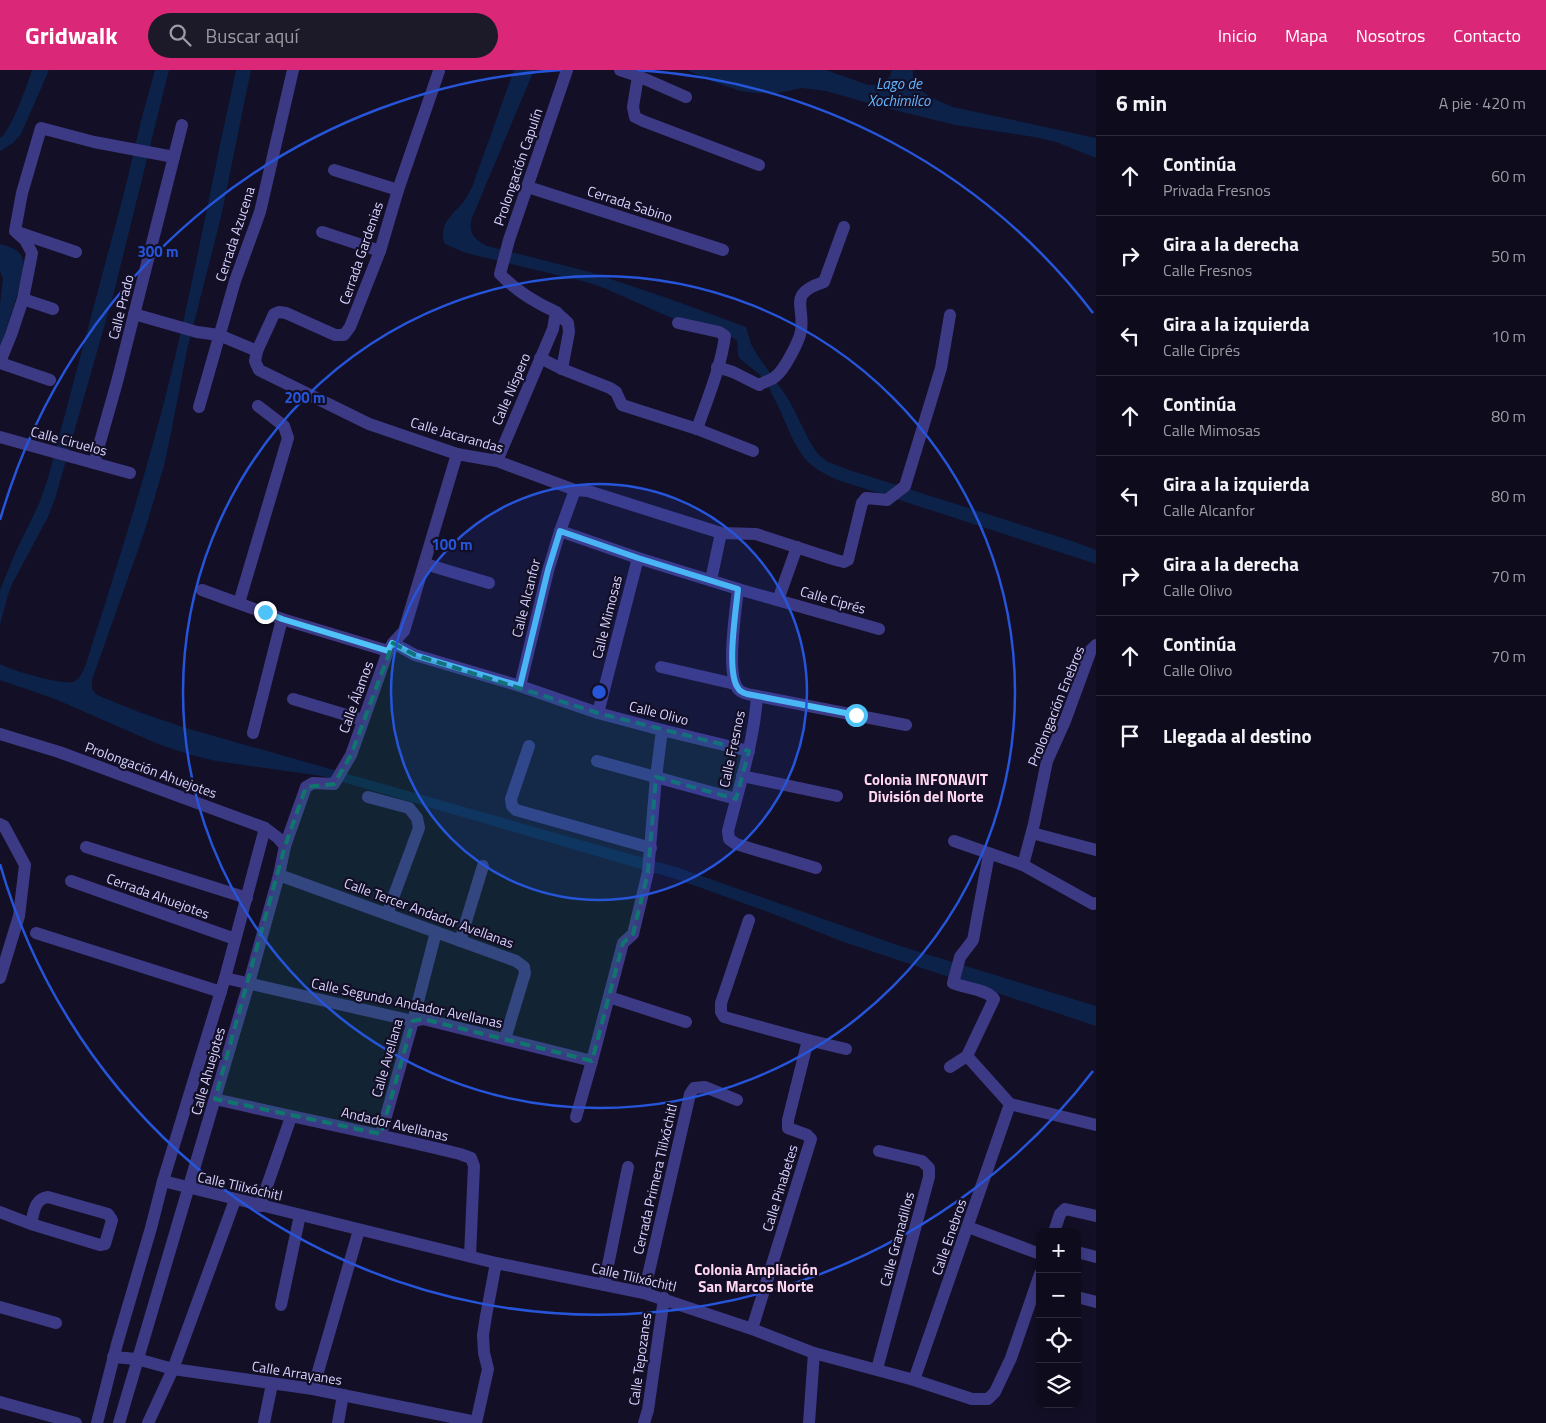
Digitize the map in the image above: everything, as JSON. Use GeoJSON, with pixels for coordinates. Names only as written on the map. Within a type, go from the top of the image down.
{"type":"FeatureCollection","features":[{"type":"Feature","properties":{"kind":"street","name":"Cerrada Azucena"},"geometry":{"type":"LineString","coordinates":[[199,406],[235,281],[260,212],[292,70]]}},
{"type":"Feature","properties":{"kind":"street","name":"Prolongación Capulín"},"geometry":{"type":"LineString","coordinates":[[556,312],[535,302],[513,287],[500,274],[509,240],[567,70]]}},
{"type":"Feature","properties":{"kind":"street"},"geometry":{"type":"LineString","coordinates":[[620,70],[638,73],[686,97]]}},
{"type":"Feature","properties":{"kind":"street","name":"Cerrada Gardenias"},"geometry":{"type":"LineString","coordinates":[[257,351],[274,314],[279,312],[286,313],[336,334],[344,334],[350,327],[380,251],[398,190],[439,71]]}},
{"type":"Feature","properties":{"kind":"street"},"geometry":{"type":"LineString","coordinates":[[638,73],[633,107],[635,116],[643,121],[759,165]]}},
{"type":"Feature","properties":{"kind":"street","name":"Calle Prado"},"geometry":{"type":"LineString","coordinates":[[94,463],[117,382],[182,125]]}},
{"type":"Feature","properties":{"kind":"street"},"geometry":{"type":"LineString","coordinates":[[15,231],[22,193],[41,128],[94,142],[174,157]]}},
{"type":"Feature","properties":{"kind":"street"},"geometry":{"type":"LineString","coordinates":[[334,170],[398,190]]}},
{"type":"Feature","properties":{"kind":"street","name":"Cerrada Sabino"},"geometry":{"type":"LineString","coordinates":[[528,187],[723,250]]}},
{"type":"Feature","properties":{"kind":"street"},"geometry":{"type":"LineString","coordinates":[[718,367],[759,385],[777,376],[791,356],[801,332],[800,298],[812,286],[824,282],[844,227]]}},
{"type":"Feature","properties":{"kind":"street"},"geometry":{"type":"LineString","coordinates":[[15,231],[76,252]]}},
{"type":"Feature","properties":{"kind":"street"},"geometry":{"type":"LineString","coordinates":[[15,231],[25,240],[32,253],[23,299],[0,362],[50,380]]}},
{"type":"Feature","properties":{"kind":"street"},"geometry":{"type":"LineString","coordinates":[[322,232],[380,251]]}},
{"type":"Feature","properties":{"kind":"street"},"geometry":{"type":"LineString","coordinates":[[23,299],[53,309]]}},
{"type":"Feature","properties":{"kind":"street"},"geometry":{"type":"LineString","coordinates":[[556,312],[568,323],[569,332],[562,370]]}},
{"type":"Feature","properties":{"kind":"street","name":"Calle Níspero"},"geometry":{"type":"LineString","coordinates":[[497,461],[553,329],[556,312]]}},
{"type":"Feature","properties":{"kind":"street"},"geometry":{"type":"LineString","coordinates":[[134,314],[197,332],[219,334],[257,351]]}},
{"type":"Feature","properties":{"kind":"street"},"geometry":{"type":"LineString","coordinates":[[796,547],[844,562],[848,560],[862,503],[866,498],[887,500],[905,486],[941,368],[950,315]]}},
{"type":"Feature","properties":{"kind":"street"},"geometry":{"type":"LineString","coordinates":[[678,323],[719,332],[725,336],[718,367],[697,429]]}},
{"type":"Feature","properties":{"kind":"street","name":"Calle Jacarandas"},"geometry":{"type":"LineString","coordinates":[[257,351],[255,361],[259,370],[369,424],[457,454],[497,461],[575,490],[588,491],[721,533],[756,534],[796,547]]}},
{"type":"Feature","properties":{"kind":"street"},"geometry":{"type":"LineString","coordinates":[[540,358],[562,370],[610,388],[616,392],[622,405],[697,429],[753,451]]}},
{"type":"Feature","properties":{"kind":"street"},"geometry":{"type":"LineString","coordinates":[[202,590],[239,603],[288,438],[284,426],[258,406]]}},
{"type":"Feature","properties":{"kind":"street","name":"Calle Ciruelos"},"geometry":{"type":"LineString","coordinates":[[0,437],[130,474]]}},
{"type":"Feature","properties":{"kind":"street","name":"Calle Álamos"},"geometry":{"type":"LineString","coordinates":[[352,755],[390,647],[404,631],[457,454]]}},
{"type":"Feature","properties":{"kind":"street","name":"Calle Alcanfor"},"geometry":{"type":"LineString","coordinates":[[520,686],[548,570],[575,490]]}},
{"type":"Feature","properties":{"kind":"street"},"geometry":{"type":"LineString","coordinates":[[560,531],[638,558],[711,580],[721,533]]}},
{"type":"Feature","properties":{"kind":"street","name":"Calle Ciprés"},"geometry":{"type":"LineString","coordinates":[[778,600],[796,547]]}},
{"type":"Feature","properties":{"kind":"street","name":"Calle Mimosas"},"geometry":{"type":"LineString","coordinates":[[598,713],[638,558]]}},
{"type":"Feature","properties":{"kind":"street"},"geometry":{"type":"LineString","coordinates":[[425,564],[489,583]]}},
{"type":"Feature","properties":{"kind":"street","name":"Calle Ciprés"},"geometry":{"type":"LineString","coordinates":[[711,580],[879,629]]}},
{"type":"Feature","properties":{"kind":"street"},"geometry":{"type":"LineString","coordinates":[[735,684],[732,657],[738,589]]}},
{"type":"Feature","properties":{"kind":"street","name":"Calle Olivo"},"geometry":{"type":"LineString","coordinates":[[239,603],[282,619],[390,647],[520,686],[598,713],[749,751]]}},
{"type":"Feature","properties":{"kind":"street"},"geometry":{"type":"LineString","coordinates":[[252,733],[282,619]]}},
{"type":"Feature","properties":{"kind":"street","name":"Prolongación Enebros"},"geometry":{"type":"LineString","coordinates":[[1023,865],[1048,761],[1091,650],[1096,645]]}},
{"type":"Feature","properties":{"kind":"street","name":"Calle Fresnos"},"geometry":{"type":"LineString","coordinates":[[661,667],[735,684],[739,690],[757,696],[756,715],[749,751],[728,831],[729,839],[736,844],[816,868]]}},
{"type":"Feature","properties":{"kind":"street"},"geometry":{"type":"LineString","coordinates":[[757,696],[906,725]]}},
{"type":"Feature","properties":{"kind":"street"},"geometry":{"type":"LineString","coordinates":[[293,699],[363,720]]}},
{"type":"Feature","properties":{"kind":"street"},"geometry":{"type":"LineString","coordinates":[[576,1117],[623,943],[633,934],[648,872],[662,730]]}},
{"type":"Feature","properties":{"kind":"street","name":"Prolongación Ahuejotes"},"geometry":{"type":"LineString","coordinates":[[0,734],[59,752],[265,828],[285,846]]}},
{"type":"Feature","properties":{"kind":"street"},"geometry":{"type":"LineString","coordinates":[[530,746],[511,799],[512,806],[516,810],[651,851]]}},
{"type":"Feature","properties":{"kind":"street","name":"Calle Ahuejotes"},"geometry":{"type":"LineString","coordinates":[[118,1423],[249,983],[285,846],[306,787],[313,784],[334,784],[352,755]]}},
{"type":"Feature","properties":{"kind":"street"},"geometry":{"type":"LineString","coordinates":[[597,761],[736,799]]}},
{"type":"Feature","properties":{"kind":"street"},"geometry":{"type":"LineString","coordinates":[[742,776],[837,796]]}},
{"type":"Feature","properties":{"kind":"street"},"geometry":{"type":"LineString","coordinates":[[368,797],[409,808],[417,818],[419,828],[387,914]]}},
{"type":"Feature","properties":{"kind":"street"},"geometry":{"type":"LineString","coordinates":[[0,824],[4,826],[25,865],[20,916],[0,978]]}},
{"type":"Feature","properties":{"kind":"street","name":"Calle Ahuejotes"},"geometry":{"type":"LineString","coordinates":[[97,1423],[113,1357],[151,1228],[162,1181],[221,992],[265,828]]}},
{"type":"Feature","properties":{"kind":"street"},"geometry":{"type":"LineString","coordinates":[[1032,833],[1096,850]]}},
{"type":"Feature","properties":{"kind":"street"},"geometry":{"type":"LineString","coordinates":[[954,841],[1023,865],[1096,904]]}},
{"type":"Feature","properties":{"kind":"street"},"geometry":{"type":"LineString","coordinates":[[86,847],[247,898]]}},
{"type":"Feature","properties":{"kind":"street"},"geometry":{"type":"LineString","coordinates":[[950,1067],[967,1056],[994,998],[990,994],[953,983],[960,957],[973,940],[989,854]]}},
{"type":"Feature","properties":{"kind":"street"},"geometry":{"type":"LineString","coordinates":[[460,940],[483,866]]}},
{"type":"Feature","properties":{"kind":"street","name":"Calle Tercer Andador Avellanas"},"geometry":{"type":"LineString","coordinates":[[279,874],[516,960],[524,967],[525,974],[505,1039]]}},
{"type":"Feature","properties":{"kind":"street","name":"Cerrada Ahuejotes"},"geometry":{"type":"LineString","coordinates":[[71,881],[235,939]]}},
{"type":"Feature","properties":{"kind":"street"},"geometry":{"type":"LineString","coordinates":[[749,920],[721,1003],[721,1012],[724,1017],[846,1049]]}},
{"type":"Feature","properties":{"kind":"street","name":"Calle Avellana"},"geometry":{"type":"LineString","coordinates":[[381,1134],[436,932]]}},
{"type":"Feature","properties":{"kind":"street"},"geometry":{"type":"LineString","coordinates":[[36,933],[221,992]]}},
{"type":"Feature","properties":{"kind":"street","name":"Calle Segundo Andador Avellanas"},"geometry":{"type":"LineString","coordinates":[[225,978],[413,1021],[423,1018],[592,1061]]}},
{"type":"Feature","properties":{"kind":"street"},"geometry":{"type":"LineString","coordinates":[[608,997],[686,1022]]}},
{"type":"Feature","properties":{"kind":"street","name":"Calle Pinabetes"},"geometry":{"type":"LineString","coordinates":[[752,1329],[810,1140],[807,1135],[788,1128],[788,1120],[808,1040]]}},
{"type":"Feature","properties":{"kind":"street"},"geometry":{"type":"LineString","coordinates":[[967,1056],[1010,1104],[1096,1126]]}},
{"type":"Feature","properties":{"kind":"street","name":"Cerrada Primera Tlilxóchitl"},"geometry":{"type":"LineString","coordinates":[[644,1293],[690,1094],[694,1088],[705,1087],[737,1100]]}},
{"type":"Feature","properties":{"kind":"street","name":"Andador Avellanas"},"geometry":{"type":"LineString","coordinates":[[215,1100],[381,1134],[471,1158],[474,1166],[470,1256]]}},
{"type":"Feature","properties":{"kind":"street","name":"Calle Enebros"},"geometry":{"type":"LineString","coordinates":[[914,1380],[1010,1104]]}},
{"type":"Feature","properties":{"kind":"street"},"geometry":{"type":"LineString","coordinates":[[260,1206],[291,1117]]}},
{"type":"Feature","properties":{"kind":"street","name":"Calle Granadillos"},"geometry":{"type":"LineString","coordinates":[[877,1369],[929,1178],[929,1168],[922,1161],[879,1151]]}},
{"type":"Feature","properties":{"kind":"street"},"geometry":{"type":"LineString","coordinates":[[604,1285],[628,1167]]}},
{"type":"Feature","properties":{"kind":"street","name":"Calle Tlilxóchitl"},"geometry":{"type":"LineString","coordinates":[[162,1181],[188,1189],[496,1263],[664,1298],[814,1353],[877,1369],[972,1399],[988,1399],[995,1392],[1011,1358],[1036,1292]]}},
{"type":"Feature","properties":{"kind":"street"},"geometry":{"type":"LineString","coordinates":[[0,1212],[31,1224],[103,1245],[105,1244],[112,1220],[108,1214],[48,1197],[37,1201],[31,1224]]}},
{"type":"Feature","properties":{"kind":"street"},"geometry":{"type":"LineString","coordinates":[[148,1423],[173,1369],[235,1200]]}},
{"type":"Feature","properties":{"kind":"street"},"geometry":{"type":"LineString","coordinates":[[1055,1228],[1060,1214],[1064,1209],[1096,1216]]}},
{"type":"Feature","properties":{"kind":"street"},"geometry":{"type":"LineString","coordinates":[[281,1305],[300,1215]]}},
{"type":"Feature","properties":{"kind":"street"},"geometry":{"type":"LineString","coordinates":[[968,1227],[1036,1252]]}},
{"type":"Feature","properties":{"kind":"street"},"geometry":{"type":"LineString","coordinates":[[313,1390],[359,1230]]}},
{"type":"Feature","properties":{"kind":"street"},"geometry":{"type":"LineString","coordinates":[[1081,1253],[1096,1257]]}},
{"type":"Feature","properties":{"kind":"street"},"geometry":{"type":"LineString","coordinates":[[476,1423],[488,1370],[484,1353],[483,1335],[496,1263]]}},
{"type":"Feature","properties":{"kind":"street","name":"Calle Tepozanes"},"geometry":{"type":"LineString","coordinates":[[644,1423],[648,1410],[664,1298]]}},
{"type":"Feature","properties":{"kind":"street"},"geometry":{"type":"LineString","coordinates":[[1081,1298],[1096,1302]]}},
{"type":"Feature","properties":{"kind":"street"},"geometry":{"type":"LineString","coordinates":[[0,1307],[56,1323]]}},
{"type":"Feature","properties":{"kind":"street"},"geometry":{"type":"LineString","coordinates":[[809,1423],[814,1353]]}},
{"type":"Feature","properties":{"kind":"street","name":"Calle Arrayanes"},"geometry":{"type":"LineString","coordinates":[[113,1357],[136,1359],[173,1369],[343,1395],[476,1423]]}},
{"type":"Feature","properties":{"kind":"street"},"geometry":{"type":"LineString","coordinates":[[264,1423],[272,1384]]}},
{"type":"Feature","properties":{"kind":"street"},"geometry":{"type":"LineString","coordinates":[[338,1423],[343,1395]]}},
{"type":"Feature","properties":{"kind":"street"},"geometry":{"type":"LineString","coordinates":[[0,1402],[76,1423]]}},
{"type":"Feature","properties":{"kind":"highlighted area"},"geometry":{"type":"Polygon","coordinates":[[[393,643],[415,655],[598,713],[749,751],[736,799],[656,777],[648,872],[633,934],[623,943],[592,1061],[423,1019],[413,1021],[381,1134],[215,1099],[285,846],[306,787],[334,784],[351,755],[393,643]]]}},
{"type":"Feature","properties":{"kind":"water"},"geometry":{"type":"Polygon","coordinates":[[[32,70],[49,70],[21,134],[13,143],[0,151],[0,138],[9,127],[32,70]]]}},
{"type":"Feature","properties":{"kind":"water"},"geometry":{"type":"Polygon","coordinates":[[[155,70],[169,70],[113,296],[55,499],[47,519],[12,584],[0,625],[0,590],[16,551],[39,504],[48,478],[155,70]]]}},
{"type":"Feature","properties":{"kind":"water"},"geometry":{"type":"Polygon","coordinates":[[[236,70],[251,70],[221,217],[187,350],[164,466],[144,533],[92,680],[92,689],[97,695],[186,728],[679,868],[900,946],[1096,1006],[1096,1026],[841,941],[771,913],[679,880],[322,776],[216,761],[191,755],[158,744],[55,699],[0,680],[0,664],[36,676],[67,682],[77,680],[85,667],[135,507],[162,410],[192,283],[236,70]]]}},
{"type":"Feature","properties":{"kind":"water"},"geometry":{"type":"Polygon","coordinates":[[[514,70],[534,70],[472,218],[472,232],[479,241],[487,246],[590,272],[746,327],[756,353],[789,400],[810,442],[818,454],[828,462],[1096,550],[1096,564],[838,480],[818,470],[799,451],[767,384],[760,375],[740,359],[737,341],[729,335],[683,323],[590,283],[466,253],[445,244],[443,238],[444,227],[472,187],[514,70]]]}},
{"type":"Feature","properties":{"kind":"water","name":"Lago de Xochimilco"},"geometry":{"type":"Polygon","coordinates":[[[687,70],[826,70],[868,85],[875,85],[882,83],[890,76],[892,70],[913,70],[913,77],[920,89],[933,98],[953,107],[1096,138],[1096,158],[1056,142],[955,125],[826,91],[802,88],[778,93],[740,91],[687,70]]]}},
{"type":"Feature","properties":{"kind":"water"},"geometry":{"type":"Polygon","coordinates":[[[0,244],[12,248],[20,254],[24,269],[0,350],[0,303],[3,279],[0,270],[0,244]]]}},
{"type":"Feature","properties":{"kind":"district","name":"Colonia INFONAVIT División del Norte"},"geometry":{"type":"Point","coordinates":[926,788]}},
{"type":"Feature","properties":{"kind":"district","name":"Colonia Ampliación San Marcos Norte"},"geometry":{"type":"Point","coordinates":[756,1278]}},
{"type":"Feature","properties":{"kind":"route"},"geometry":{"type":"LineString","coordinates":[[265,612],[282,619],[388,651],[392,643],[414,655],[520,686],[548,570],[560,531],[638,558],[738,589],[732,657],[735,684],[739,690],[747,694],[856,715]]}}]}
